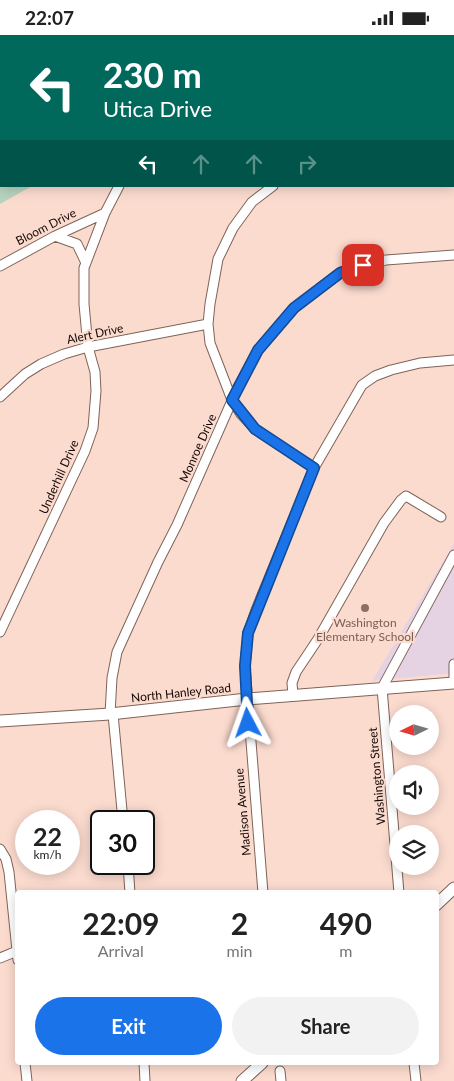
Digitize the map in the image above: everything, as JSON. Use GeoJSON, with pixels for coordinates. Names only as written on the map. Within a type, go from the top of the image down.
{"type":"FeatureCollection","features":[{"type":"Feature","properties":{"kind":"main road","name":"North Hanley Road"},"geometry":{"type":"LineString","coordinates":[[0,721],[111,714],[247,699],[454,683]]}},
{"type":"Feature","properties":{"kind":"main road"},"geometry":{"type":"LineString","coordinates":[[439,902],[454,888]]}},
{"type":"Feature","properties":{"kind":"main road"},"geometry":{"type":"LineString","coordinates":[[242,1081],[260,1065]]}},
{"type":"Feature","properties":{"kind":"street","name":"Underhill Drive"},"geometry":{"type":"LineString","coordinates":[[0,632],[86,451],[93,428],[96,391],[88,347],[84,304],[84,268],[105,213],[118,187]]}},
{"type":"Feature","properties":{"kind":"street"},"geometry":{"type":"LineString","coordinates":[[272,187],[252,202],[232,227],[218,259],[211,288],[208,324],[210,343],[232,400],[255,429],[314,468]]}},
{"type":"Feature","properties":{"kind":"street","name":"Bloom Drive"},"geometry":{"type":"LineString","coordinates":[[0,266],[55,236],[105,213]]}},
{"type":"Feature","properties":{"kind":"street"},"geometry":{"type":"LineString","coordinates":[[55,236],[77,244],[86,263]]}},
{"type":"Feature","properties":{"kind":"street","name":"Monroe Drive"},"geometry":{"type":"LineString","coordinates":[[123,810],[111,714],[112,678],[117,652],[177,525],[232,400],[258,350],[294,308],[340,273],[386,260],[454,255]]}},
{"type":"Feature","properties":{"kind":"street","name":"Alert Drive"},"geometry":{"type":"LineString","coordinates":[[0,397],[25,374],[41,364],[64,354],[88,347],[208,324]]}},
{"type":"Feature","properties":{"kind":"street","name":"Madison Avenue"},"geometry":{"type":"LineString","coordinates":[[263,890],[245,666],[248,633],[314,468],[362,385],[375,376],[391,369],[420,363],[454,360]]}},
{"type":"Feature","properties":{"kind":"street"},"geometry":{"type":"LineString","coordinates":[[293,695],[292,683],[296,672],[318,639],[384,523],[401,500],[406,496],[441,517]]}},
{"type":"Feature","properties":{"kind":"street"},"geometry":{"type":"LineString","coordinates":[[382,688],[454,555]]}},
{"type":"Feature","properties":{"kind":"street"},"geometry":{"type":"LineString","coordinates":[[454,664],[454,677]]}},
{"type":"Feature","properties":{"kind":"street","name":"Washington Street"},"geometry":{"type":"LineString","coordinates":[[382,688],[399,890]]}},
{"type":"Feature","properties":{"kind":"street"},"geometry":{"type":"LineString","coordinates":[[0,849],[6,859],[9,872],[15,931]]}},
{"type":"Feature","properties":{"kind":"street"},"geometry":{"type":"LineString","coordinates":[[129,875],[130,890]]}},
{"type":"Feature","properties":{"kind":"street"},"geometry":{"type":"LineString","coordinates":[[0,958],[15,952]]}},
{"type":"Feature","properties":{"kind":"street"},"geometry":{"type":"LineString","coordinates":[[25,1065],[27,1081]]}},
{"type":"Feature","properties":{"kind":"street"},"geometry":{"type":"LineString","coordinates":[[144,1065],[145,1081]]}},
{"type":"Feature","properties":{"kind":"street"},"geometry":{"type":"LineString","coordinates":[[414,1065],[416,1081]]}},
{"type":"Feature","properties":{"kind":"street"},"geometry":{"type":"LineString","coordinates":[[280,1071],[281,1081]]}},
{"type":"Feature","properties":{"kind":"shaded area"},"geometry":{"type":"Polygon","coordinates":[[[454,543],[454,673],[372,681],[454,543]]]}},
{"type":"Feature","properties":{"kind":"green space"},"geometry":{"type":"Polygon","coordinates":[[[0,187],[30,187],[0,204],[0,187]]]}},
{"type":"Feature","properties":{"kind":"place","name":"Washington Elementary School"},"geometry":{"type":"Point","coordinates":[365,608]}},
{"type":"Feature","properties":{"kind":"route"},"geometry":{"type":"LineString","coordinates":[[248,723],[245,666],[248,633],[314,468],[255,429],[232,400],[258,350],[294,308],[340,273],[363,265]]}}]}
